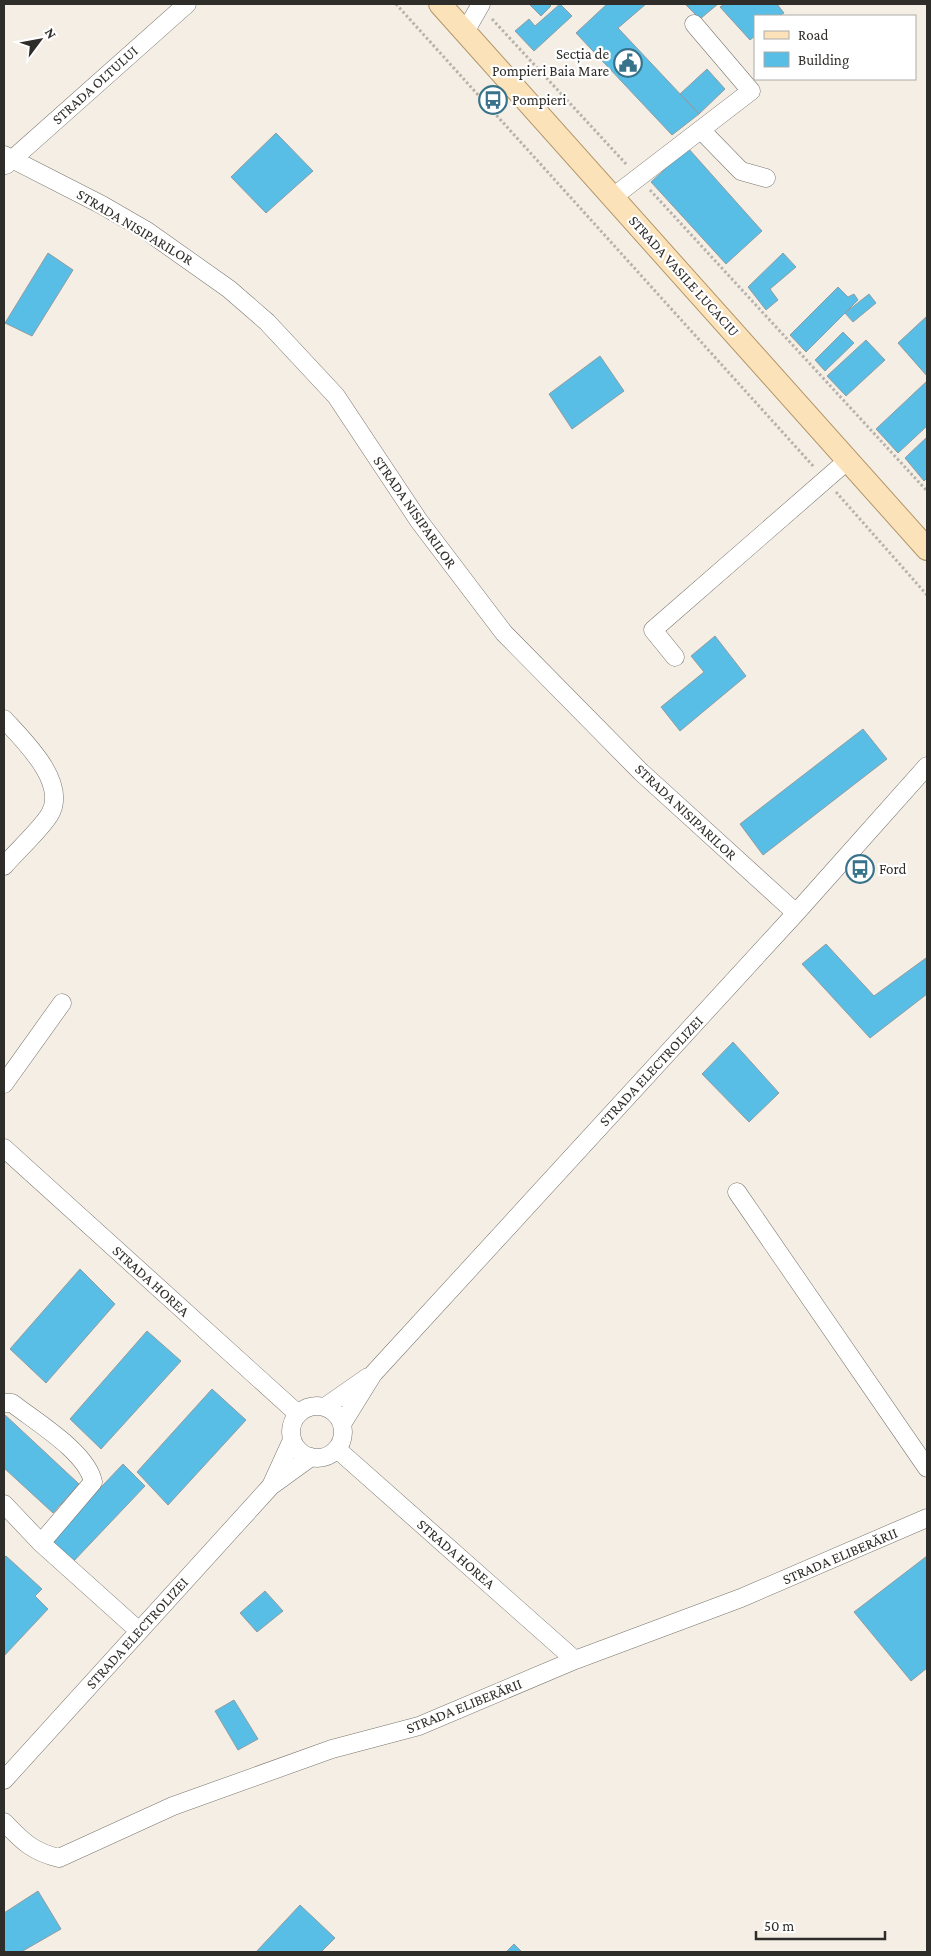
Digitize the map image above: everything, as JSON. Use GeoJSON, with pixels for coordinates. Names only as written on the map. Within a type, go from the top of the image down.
{"type":"FeatureCollection","features":[{"type":"Feature","properties":{"kind":"main road","name":"STRADA VASILE LUCACIU"},"geometry":{"type":"LineString","coordinates":[[440,4],[927,549]]}},
{"type":"Feature","properties":{"kind":"street","name":"STRADA OLTULUI"},"geometry":{"type":"LineString","coordinates":[[7,160],[187,4]]}},
{"type":"Feature","properties":{"kind":"street"},"geometry":{"type":"LineString","coordinates":[[465,32],[480,4]]}},
{"type":"Feature","properties":{"kind":"street"},"geometry":{"type":"LineString","coordinates":[[613,197],[751,91],[694,24]]}},
{"type":"Feature","properties":{"kind":"street"},"geometry":{"type":"LineString","coordinates":[[700,130],[742,171],[766,178]]}},
{"type":"Feature","properties":{"kind":"street","name":"STRADA NISIPARILOR"},"geometry":{"type":"LineString","coordinates":[[7,160],[102,205],[147,231],[229,289],[267,322],[336,396],[419,521],[504,633],[641,772],[796,913]]}},
{"type":"Feature","properties":{"kind":"street"},"geometry":{"type":"LineString","coordinates":[[675,657],[653,630],[848,460]]}},
{"type":"Feature","properties":{"kind":"street"},"geometry":{"type":"LineString","coordinates":[[4,719],[38,756],[48,774],[53,794],[50,813],[4,866]]}},
{"type":"Feature","properties":{"kind":"street","name":"STRADA ELECTROLIZEI"},"geometry":{"type":"LineString","coordinates":[[342,1424],[373,1374],[796,913],[927,766]]}},
{"type":"Feature","properties":{"kind":"street"},"geometry":{"type":"LineString","coordinates":[[4,1084],[62,1003]]}},
{"type":"Feature","properties":{"kind":"street","name":"STRADA HOREA"},"geometry":{"type":"LineString","coordinates":[[4,1148],[298,1414]]}},
{"type":"Feature","properties":{"kind":"street"},"geometry":{"type":"LineString","coordinates":[[737,1192],[927,1468]]}},
{"type":"Feature","properties":{"kind":"street","name":"STRADA ELECTROLIZEI"},"geometry":{"type":"LineString","coordinates":[[325,1406],[373,1374]]}},
{"type":"Feature","properties":{"kind":"street"},"geometry":{"type":"LineString","coordinates":[[4,1403],[12,1403],[81,1457],[92,1476],[93,1482],[41,1543]]}},
{"type":"Feature","properties":{"kind":"street"},"geometry":{"type":"LineString","coordinates":[[310,1406],[325,1406],[338,1416],[342,1424],[342,1437],[337,1449],[325,1456],[312,1457],[302,1453],[292,1440],[291,1426],[298,1414],[310,1406]]}},
{"type":"Feature","properties":{"kind":"street","name":"STRADA ELECTROLIZEI"},"geometry":{"type":"LineString","coordinates":[[271,1486],[292,1440]]}},
{"type":"Feature","properties":{"kind":"street","name":"STRADA HOREA"},"geometry":{"type":"LineString","coordinates":[[337,1449],[576,1660]]}},
{"type":"Feature","properties":{"kind":"street","name":"STRADA ELECTROLIZEI"},"geometry":{"type":"LineString","coordinates":[[4,1780],[271,1486],[312,1457]]}},
{"type":"Feature","properties":{"kind":"street"},"geometry":{"type":"LineString","coordinates":[[4,1504],[41,1543],[139,1631]]}},
{"type":"Feature","properties":{"kind":"street","name":"STRADA ELIBERĂRII"},"geometry":{"type":"LineString","coordinates":[[4,1822],[24,1842],[41,1854],[59,1858],[173,1806],[332,1749],[419,1726],[576,1660],[741,1598],[927,1518]]}},
{"type":"Feature","properties":{"kind":"path"},"geometry":{"type":"LineString","coordinates":[[396,4],[927,595]]}},
{"type":"Feature","properties":{"kind":"path"},"geometry":{"type":"LineString","coordinates":[[480,4],[927,491]]}},
{"type":"Feature","properties":{"kind":"building"},"geometry":{"type":"Polygon","coordinates":[[[529,4],[549,4],[551,6],[541,16],[529,4]]]}},
{"type":"Feature","properties":{"kind":"building"},"geometry":{"type":"Polygon","coordinates":[[[560,4],[572,16],[534,51],[515,31],[529,19],[535,26],[560,4]]]}},
{"type":"Feature","properties":{"kind":"building","name":"Secția de Pompieri Baia Mare"},"geometry":{"type":"Polygon","coordinates":[[[607,4],[646,4],[618,28],[699,114],[672,135],[576,33],[607,4]]]}},
{"type":"Feature","properties":{"kind":"building"},"geometry":{"type":"Polygon","coordinates":[[[685,4],[718,4],[700,19],[685,4]]]}},
{"type":"Feature","properties":{"kind":"building"},"geometry":{"type":"Polygon","coordinates":[[[724,4],[777,4],[784,13],[781,15],[754,15],[754,37],[750,40],[720,7],[724,4]]]}},
{"type":"Feature","properties":{"kind":"building"},"geometry":{"type":"Polygon","coordinates":[[[707,69],[725,89],[699,114],[680,94],[707,69]]]}},
{"type":"Feature","properties":{"kind":"building"},"geometry":{"type":"Polygon","coordinates":[[[276,133],[313,171],[266,213],[231,177],[276,133]]]}},
{"type":"Feature","properties":{"kind":"building"},"geometry":{"type":"Polygon","coordinates":[[[688,148],[762,231],[726,264],[651,182],[688,148]]]}},
{"type":"Feature","properties":{"kind":"building"},"geometry":{"type":"Polygon","coordinates":[[[48,253],[73,270],[32,336],[5,323],[48,253]]]}},
{"type":"Feature","properties":{"kind":"building"},"geometry":{"type":"Polygon","coordinates":[[[783,253],[796,267],[770,289],[778,300],[766,310],[748,287],[783,253]]]}},
{"type":"Feature","properties":{"kind":"building"},"geometry":{"type":"Polygon","coordinates":[[[838,287],[848,297],[854,294],[858,300],[806,352],[790,335],[838,287]]]}},
{"type":"Feature","properties":{"kind":"building"},"geometry":{"type":"Polygon","coordinates":[[[869,294],[876,303],[853,322],[845,313],[869,294]]]}},
{"type":"Feature","properties":{"kind":"building"},"geometry":{"type":"Polygon","coordinates":[[[927,318],[927,376],[898,343],[927,318]]]}},
{"type":"Feature","properties":{"kind":"building"},"geometry":{"type":"Polygon","coordinates":[[[843,332],[854,343],[825,371],[815,360],[843,332]]]}},
{"type":"Feature","properties":{"kind":"building"},"geometry":{"type":"Polygon","coordinates":[[[866,340],[885,360],[846,396],[827,376],[866,340]]]}},
{"type":"Feature","properties":{"kind":"building"},"geometry":{"type":"Polygon","coordinates":[[[600,356],[624,391],[572,429],[549,394],[600,356]]]}},
{"type":"Feature","properties":{"kind":"building"},"geometry":{"type":"Polygon","coordinates":[[[927,381],[927,426],[898,453],[876,429],[927,381]]]}},
{"type":"Feature","properties":{"kind":"building"},"geometry":{"type":"Polygon","coordinates":[[[927,437],[927,478],[924,481],[905,458],[927,437]]]}},
{"type":"Feature","properties":{"kind":"building"},"geometry":{"type":"Polygon","coordinates":[[[715,636],[746,676],[680,731],[661,707],[704,672],[691,656],[715,636]]]}},
{"type":"Feature","properties":{"kind":"building"},"geometry":{"type":"Polygon","coordinates":[[[863,729],[887,759],[763,855],[740,824],[863,729]]]}},
{"type":"Feature","properties":{"kind":"building"},"geometry":{"type":"Polygon","coordinates":[[[826,944],[874,996],[926,958],[927,994],[870,1038],[802,964],[826,944]]]}},
{"type":"Feature","properties":{"kind":"building"},"geometry":{"type":"Polygon","coordinates":[[[733,1042],[779,1093],[749,1122],[702,1074],[733,1042]]]}},
{"type":"Feature","properties":{"kind":"building"},"geometry":{"type":"Polygon","coordinates":[[[80,1269],[115,1304],[46,1383],[10,1349],[80,1269]]]}},
{"type":"Feature","properties":{"kind":"building"},"geometry":{"type":"Polygon","coordinates":[[[147,1331],[181,1361],[101,1449],[70,1419],[147,1331]]]}},
{"type":"Feature","properties":{"kind":"building"},"geometry":{"type":"Polygon","coordinates":[[[212,1389],[246,1420],[168,1505],[137,1472],[212,1389]]]}},
{"type":"Feature","properties":{"kind":"building"},"geometry":{"type":"Polygon","coordinates":[[[4,1414],[79,1484],[53,1513],[4,1468],[4,1414]]]}},
{"type":"Feature","properties":{"kind":"building"},"geometry":{"type":"Polygon","coordinates":[[[123,1464],[145,1486],[70,1565],[48,1543],[123,1464]]]}},
{"type":"Feature","properties":{"kind":"building"},"geometry":{"type":"Polygon","coordinates":[[[6,1556],[42,1589],[35,1596],[48,1609],[4,1656],[4,1558],[6,1556]]]}},
{"type":"Feature","properties":{"kind":"building"},"geometry":{"type":"Polygon","coordinates":[[[927,1556],[927,1668],[911,1681],[854,1612],[927,1556]]]}},
{"type":"Feature","properties":{"kind":"building"},"geometry":{"type":"Polygon","coordinates":[[[265,1591],[283,1611],[257,1632],[240,1613],[265,1591]]]}},
{"type":"Feature","properties":{"kind":"building"},"geometry":{"type":"Polygon","coordinates":[[[234,1700],[258,1739],[238,1750],[215,1711],[234,1700]]]}},
{"type":"Feature","properties":{"kind":"building"},"geometry":{"type":"Polygon","coordinates":[[[38,1891],[61,1929],[21,1952],[4,1952],[4,1913],[38,1891]]]}},
{"type":"Feature","properties":{"kind":"building"},"geometry":{"type":"Polygon","coordinates":[[[300,1905],[335,1938],[321,1952],[256,1952],[300,1905]]]}},
{"type":"Feature","properties":{"kind":"building"},"geometry":{"type":"Polygon","coordinates":[[[514,1944],[522,1952],[506,1952],[514,1944]]]}},
{"type":"Feature","properties":{"kind":"place","name":"Secția de Pompieri Baia Mare"},"geometry":{"type":"Point","coordinates":[628,63]}},
{"type":"Feature","properties":{"kind":"place","name":"Pompieri"},"geometry":{"type":"Point","coordinates":[493,100]}},
{"type":"Feature","properties":{"kind":"place","name":"Ford"},"geometry":{"type":"Point","coordinates":[860,869]}}]}
